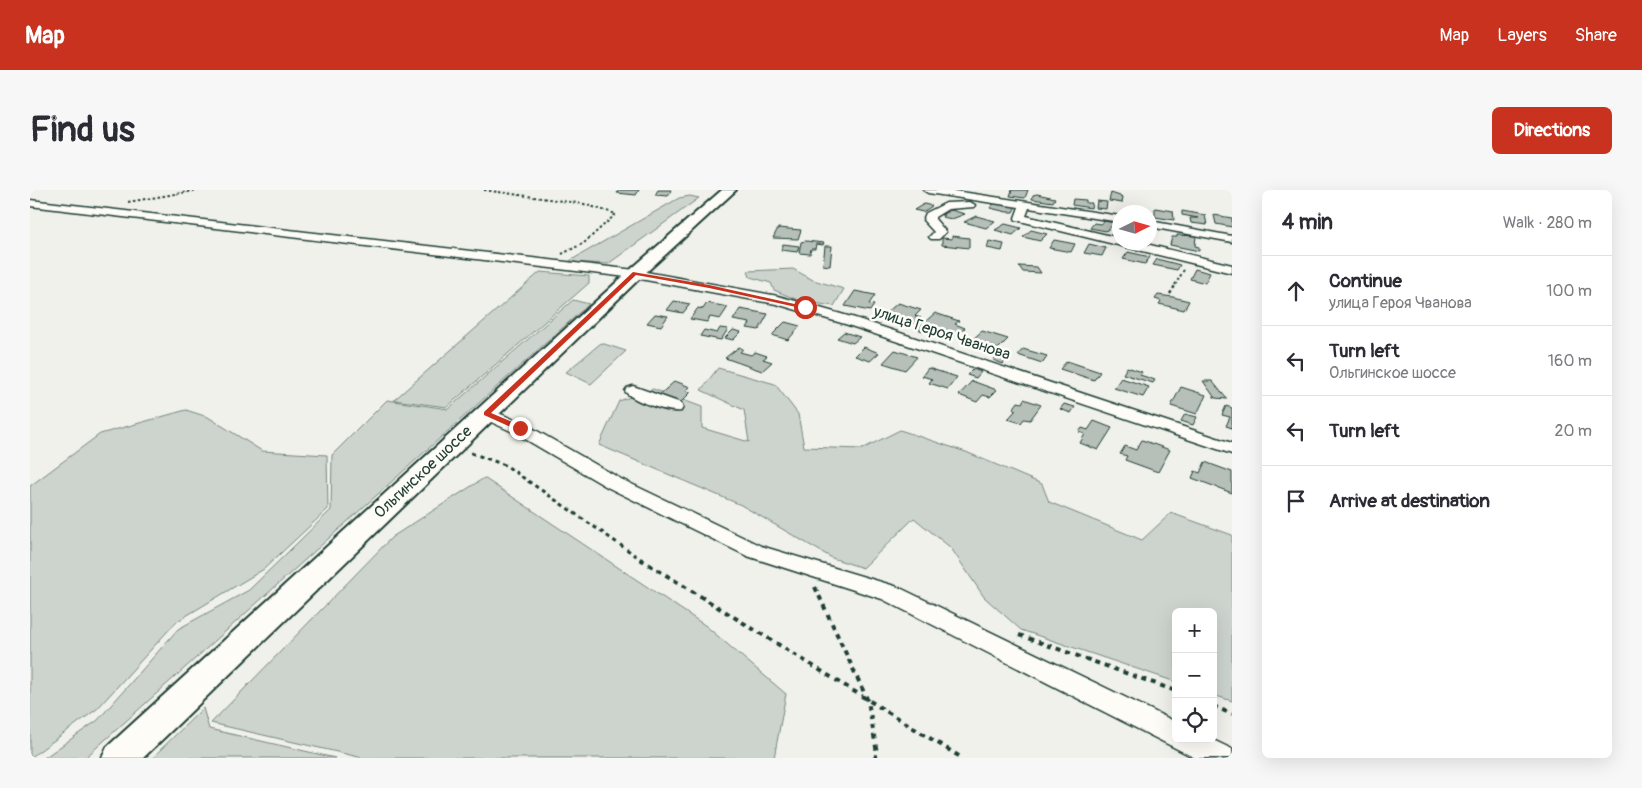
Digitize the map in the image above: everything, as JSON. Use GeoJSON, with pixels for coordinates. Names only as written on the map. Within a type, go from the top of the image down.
{"type":"FeatureCollection","features":[{"type":"Feature","properties":{"kind":"main road","name":"Ольгинское шоссе"},"geometry":{"type":"LineString","coordinates":[[119,758],[635,274],[730,190]]}},
{"type":"Feature","properties":{"kind":"street"},"geometry":{"type":"LineString","coordinates":[[928,190],[976,201],[1025,204],[1112,218]]}},
{"type":"Feature","properties":{"kind":"street"},"geometry":{"type":"LineString","coordinates":[[976,201],[995,212]]}},
{"type":"Feature","properties":{"kind":"street","name":"улица Героя Чванова"},"geometry":{"type":"LineString","coordinates":[[30,202],[635,274],[726,290],[805,307],[1232,449]]}},
{"type":"Feature","properties":{"kind":"street"},"geometry":{"type":"LineString","coordinates":[[1025,204],[1016,217],[1112,240]]}},
{"type":"Feature","properties":{"kind":"street"},"geometry":{"type":"LineString","coordinates":[[1157,225],[1232,239]]}},
{"type":"Feature","properties":{"kind":"street"},"geometry":{"type":"LineString","coordinates":[[1153,250],[1232,269]]}},
{"type":"Feature","properties":{"kind":"street"},"geometry":{"type":"LineString","coordinates":[[486,413],[520,428],[614,483],[754,551],[890,593],[1172,733]]}},
{"type":"Feature","properties":{"kind":"lane"},"geometry":{"type":"LineString","coordinates":[[935,237],[940,232],[929,220],[930,215],[950,205],[976,201]]}},
{"type":"Feature","properties":{"kind":"lane"},"geometry":{"type":"LineString","coordinates":[[633,391],[674,407]]}},
{"type":"Feature","properties":{"kind":"lane"},"geometry":{"type":"LineString","coordinates":[[1192,743],[1222,758]]}},
{"type":"Feature","properties":{"kind":"path"},"geometry":{"type":"LineString","coordinates":[[122,203],[199,190]]}},
{"type":"Feature","properties":{"kind":"path"},"geometry":{"type":"LineString","coordinates":[[484,190],[584,204],[616,214],[584,243],[556,257],[547,264]]}},
{"type":"Feature","properties":{"kind":"path"},"geometry":{"type":"LineString","coordinates":[[1170,294],[1190,259]]}},
{"type":"Feature","properties":{"kind":"path"},"geometry":{"type":"LineString","coordinates":[[452,446],[504,465],[637,557],[962,758]]}},
{"type":"Feature","properties":{"kind":"path"},"geometry":{"type":"LineString","coordinates":[[1011,632],[1172,690]]}},
{"type":"Feature","properties":{"kind":"path"},"geometry":{"type":"LineString","coordinates":[[1217,708],[1232,714]]}},
{"type":"Feature","properties":{"kind":"shaded area"},"geometry":{"type":"Polygon","coordinates":[[[690,196],[699,198],[608,264],[568,262],[679,198],[690,196]]]}},
{"type":"Feature","properties":{"kind":"shaded area"},"geometry":{"type":"Polygon","coordinates":[[[793,269],[813,280],[844,289],[834,306],[800,301],[774,290],[771,283],[750,277],[748,271],[793,269]]]}},
{"type":"Feature","properties":{"kind":"shaded area"},"geometry":{"type":"Polygon","coordinates":[[[540,272],[589,276],[589,283],[447,407],[394,400],[540,272]]]}},
{"type":"Feature","properties":{"kind":"shaded area"},"geometry":{"type":"Polygon","coordinates":[[[573,300],[589,304],[85,758],[44,758],[98,720],[178,629],[249,590],[331,510],[332,455],[387,400],[448,409],[573,300]]]}},
{"type":"Feature","properties":{"kind":"shaded area"},"geometry":{"type":"Polygon","coordinates":[[[601,343],[626,351],[591,384],[566,372],[601,343]]]}},
{"type":"Feature","properties":{"kind":"shaded area"},"geometry":{"type":"Polygon","coordinates":[[[718,368],[775,384],[798,414],[804,447],[862,449],[900,430],[966,452],[1042,484],[1049,502],[1142,540],[1171,513],[1232,535],[1232,701],[1217,696],[1217,608],[1172,608],[1172,681],[1021,630],[984,597],[951,548],[914,518],[863,568],[832,558],[741,505],[599,445],[619,401],[653,389],[702,407],[702,428],[749,442],[744,410],[701,390],[718,368]]]}},
{"type":"Feature","properties":{"kind":"shaded area"},"geometry":{"type":"Polygon","coordinates":[[[186,410],[208,417],[262,451],[327,455],[328,509],[264,569],[176,622],[97,709],[30,758],[30,486],[100,434],[186,410]]]}},
{"type":"Feature","properties":{"kind":"shaded area"},"geometry":{"type":"Polygon","coordinates":[[[484,478],[706,626],[786,694],[774,758],[363,758],[211,723],[392,537],[484,478]]]}},
{"type":"Feature","properties":{"kind":"shaded area"},"geometry":{"type":"Polygon","coordinates":[[[203,708],[209,729],[335,758],[152,758],[203,708]]]}},
{"type":"Feature","properties":{"kind":"building"},"geometry":{"type":"Polygon","coordinates":[[[619,190],[639,190],[636,195],[617,193],[619,190]]]}},
{"type":"Feature","properties":{"kind":"building"},"geometry":{"type":"Polygon","coordinates":[[[658,190],[671,190],[668,196],[655,195],[658,190]]]}},
{"type":"Feature","properties":{"kind":"building"},"geometry":{"type":"Polygon","coordinates":[[[1012,190],[1028,190],[1025,198],[1010,196],[1012,190]]]}},
{"type":"Feature","properties":{"kind":"building"},"geometry":{"type":"Polygon","coordinates":[[[1111,193],[1123,197],[1122,203],[1109,201],[1111,193]]]}},
{"type":"Feature","properties":{"kind":"building"},"geometry":{"type":"Polygon","coordinates":[[[1037,194],[1055,198],[1053,202],[1032,199],[1033,195],[1037,194]]]}},
{"type":"Feature","properties":{"kind":"building"},"geometry":{"type":"Polygon","coordinates":[[[1073,199],[1086,200],[1086,203],[1092,203],[1091,208],[1072,205],[1073,199]]]}},
{"type":"Feature","properties":{"kind":"building"},"geometry":{"type":"Polygon","coordinates":[[[1097,201],[1107,202],[1106,209],[1096,208],[1097,201]]]}},
{"type":"Feature","properties":{"kind":"building"},"geometry":{"type":"Polygon","coordinates":[[[994,203],[1016,206],[1013,212],[1007,212],[990,208],[994,203]]]}},
{"type":"Feature","properties":{"kind":"building"},"geometry":{"type":"Polygon","coordinates":[[[924,204],[932,206],[923,212],[914,210],[924,204]]]}},
{"type":"Feature","properties":{"kind":"building"},"geometry":{"type":"Polygon","coordinates":[[[1157,208],[1173,211],[1174,220],[1157,217],[1157,208]]]}},
{"type":"Feature","properties":{"kind":"building"},"geometry":{"type":"Polygon","coordinates":[[[951,210],[965,214],[952,219],[942,217],[944,215],[941,215],[951,210]]]}},
{"type":"Feature","properties":{"kind":"building"},"geometry":{"type":"Polygon","coordinates":[[[1182,211],[1205,215],[1207,225],[1191,223],[1190,218],[1198,218],[1182,215],[1182,211]]]}},
{"type":"Feature","properties":{"kind":"building"},"geometry":{"type":"Polygon","coordinates":[[[1214,215],[1232,218],[1232,227],[1216,224],[1214,215]]]}},
{"type":"Feature","properties":{"kind":"building"},"geometry":{"type":"Polygon","coordinates":[[[976,216],[995,221],[986,228],[964,222],[976,216]]]}},
{"type":"Feature","properties":{"kind":"building"},"geometry":{"type":"Polygon","coordinates":[[[1104,221],[1112,222],[1112,226],[1106,231],[1090,228],[1094,223],[1100,224],[1104,221]]]}},
{"type":"Feature","properties":{"kind":"building"},"geometry":{"type":"Polygon","coordinates":[[[1005,224],[1021,228],[1013,235],[995,230],[1005,224]]]}},
{"type":"Feature","properties":{"kind":"building"},"geometry":{"type":"Polygon","coordinates":[[[778,228],[801,230],[798,239],[773,238],[778,228]]]}},
{"type":"Feature","properties":{"kind":"building"},"geometry":{"type":"Polygon","coordinates":[[[1031,230],[1047,234],[1040,241],[1023,237],[1031,230]]]}},
{"type":"Feature","properties":{"kind":"building"},"geometry":{"type":"Polygon","coordinates":[[[1177,235],[1196,236],[1195,246],[1199,247],[1199,251],[1170,245],[1172,237],[1177,237],[1177,235]]]}},
{"type":"Feature","properties":{"kind":"building"},"geometry":{"type":"Polygon","coordinates":[[[952,236],[969,238],[969,248],[942,245],[942,238],[952,239],[952,236]]]}},
{"type":"Feature","properties":{"kind":"building"},"geometry":{"type":"Polygon","coordinates":[[[1054,240],[1075,244],[1071,252],[1049,248],[1054,240]]]}},
{"type":"Feature","properties":{"kind":"building"},"geometry":{"type":"Polygon","coordinates":[[[989,241],[1004,244],[1002,251],[987,248],[989,241]]]}},
{"type":"Feature","properties":{"kind":"building"},"geometry":{"type":"Polygon","coordinates":[[[801,242],[824,243],[823,245],[816,244],[815,249],[811,249],[810,254],[799,253],[801,242]]]}},
{"type":"Feature","properties":{"kind":"building"},"geometry":{"type":"Polygon","coordinates":[[[783,244],[799,246],[797,252],[781,250],[783,244]]]}},
{"type":"Feature","properties":{"kind":"building"},"geometry":{"type":"Polygon","coordinates":[[[1089,244],[1106,248],[1102,256],[1084,253],[1089,244]]]}},
{"type":"Feature","properties":{"kind":"building"},"geometry":{"type":"Polygon","coordinates":[[[825,246],[832,246],[830,266],[823,265],[825,246]]]}},
{"type":"Feature","properties":{"kind":"building"},"geometry":{"type":"Polygon","coordinates":[[[1128,252],[1150,257],[1145,264],[1123,259],[1128,252]]]}},
{"type":"Feature","properties":{"kind":"building"},"geometry":{"type":"Polygon","coordinates":[[[1157,259],[1180,265],[1177,270],[1153,265],[1157,259]]]}},
{"type":"Feature","properties":{"kind":"building"},"geometry":{"type":"Polygon","coordinates":[[[1019,266],[1037,267],[1041,273],[1023,272],[1019,266]]]}},
{"type":"Feature","properties":{"kind":"building"},"geometry":{"type":"Polygon","coordinates":[[[1195,269],[1210,273],[1205,283],[1190,279],[1195,269]]]}},
{"type":"Feature","properties":{"kind":"building"},"geometry":{"type":"Polygon","coordinates":[[[855,291],[875,295],[869,304],[874,305],[870,311],[845,306],[855,291]]]}},
{"type":"Feature","properties":{"kind":"building"},"geometry":{"type":"Polygon","coordinates":[[[1158,295],[1189,301],[1184,310],[1159,304],[1161,301],[1155,299],[1158,295]]]}},
{"type":"Feature","properties":{"kind":"building"},"geometry":{"type":"Polygon","coordinates":[[[674,301],[690,304],[683,313],[667,310],[674,301]]]}},
{"type":"Feature","properties":{"kind":"building"},"geometry":{"type":"Polygon","coordinates":[[[707,303],[728,307],[720,319],[710,317],[707,322],[690,319],[698,308],[703,309],[707,303]]]}},
{"type":"Feature","properties":{"kind":"building"},"geometry":{"type":"Polygon","coordinates":[[[898,303],[921,310],[915,316],[921,318],[909,328],[897,324],[903,319],[886,313],[898,303]]]}},
{"type":"Feature","properties":{"kind":"building"},"geometry":{"type":"Polygon","coordinates":[[[740,309],[768,314],[759,330],[747,328],[750,323],[733,320],[740,309]]]}},
{"type":"Feature","properties":{"kind":"building"},"geometry":{"type":"Polygon","coordinates":[[[935,313],[959,321],[955,324],[965,328],[957,335],[947,332],[941,337],[917,329],[935,313]]]}},
{"type":"Feature","properties":{"kind":"building"},"geometry":{"type":"Polygon","coordinates":[[[655,314],[668,316],[661,326],[647,323],[655,314]]]}},
{"type":"Feature","properties":{"kind":"building"},"geometry":{"type":"Polygon","coordinates":[[[785,322],[800,326],[788,340],[772,335],[785,322]]]}},
{"type":"Feature","properties":{"kind":"building"},"geometry":{"type":"Polygon","coordinates":[[[720,328],[728,329],[721,340],[700,336],[704,330],[717,333],[720,328]]]}},
{"type":"Feature","properties":{"kind":"building"},"geometry":{"type":"Polygon","coordinates":[[[733,330],[741,332],[733,340],[725,338],[733,330]]]}},
{"type":"Feature","properties":{"kind":"building"},"geometry":{"type":"Polygon","coordinates":[[[982,331],[1008,339],[998,349],[972,340],[982,331]]]}},
{"type":"Feature","properties":{"kind":"building"},"geometry":{"type":"Polygon","coordinates":[[[844,332],[860,337],[853,343],[837,338],[844,332]]]}},
{"type":"Feature","properties":{"kind":"building"},"geometry":{"type":"Polygon","coordinates":[[[739,347],[743,349],[740,352],[751,355],[755,352],[767,356],[763,359],[772,362],[762,371],[725,358],[739,347]]]}},
{"type":"Feature","properties":{"kind":"building"},"geometry":{"type":"Polygon","coordinates":[[[864,347],[879,353],[870,361],[855,356],[864,347]]]}},
{"type":"Feature","properties":{"kind":"building"},"geometry":{"type":"Polygon","coordinates":[[[1023,349],[1047,356],[1042,363],[1018,355],[1023,349]]]}},
{"type":"Feature","properties":{"kind":"building"},"geometry":{"type":"Polygon","coordinates":[[[895,350],[917,357],[905,370],[883,363],[895,350]]]}},
{"type":"Feature","properties":{"kind":"building"},"geometry":{"type":"Polygon","coordinates":[[[999,354],[1009,357],[1003,364],[993,360],[999,354]]]}},
{"type":"Feature","properties":{"kind":"building"},"geometry":{"type":"Polygon","coordinates":[[[1067,361],[1100,372],[1094,380],[1060,369],[1067,361]]]}},
{"type":"Feature","properties":{"kind":"building"},"geometry":{"type":"Polygon","coordinates":[[[1127,367],[1142,372],[1140,375],[1155,380],[1153,383],[1123,374],[1127,367]]]}},
{"type":"Feature","properties":{"kind":"building"},"geometry":{"type":"Polygon","coordinates":[[[928,368],[957,377],[948,389],[929,383],[932,379],[922,376],[928,368]]]}},
{"type":"Feature","properties":{"kind":"building"},"geometry":{"type":"Polygon","coordinates":[[[973,369],[981,372],[976,378],[967,375],[973,369]]]}},
{"type":"Feature","properties":{"kind":"building"},"geometry":{"type":"Polygon","coordinates":[[[1121,378],[1149,387],[1143,397],[1114,388],[1121,378]]]}},
{"type":"Feature","properties":{"kind":"building"},"geometry":{"type":"Polygon","coordinates":[[[675,381],[690,387],[686,391],[691,392],[678,405],[657,397],[675,381]]]}},
{"type":"Feature","properties":{"kind":"building"},"geometry":{"type":"Polygon","coordinates":[[[972,381],[997,390],[990,397],[983,395],[977,402],[959,395],[972,381]]]}},
{"type":"Feature","properties":{"kind":"building"},"geometry":{"type":"Polygon","coordinates":[[[1203,381],[1212,381],[1227,399],[1215,398],[1203,381]]]}},
{"type":"Feature","properties":{"kind":"building"},"geometry":{"type":"Polygon","coordinates":[[[1181,387],[1206,395],[1197,414],[1171,406],[1181,387]]]}},
{"type":"Feature","properties":{"kind":"building"},"geometry":{"type":"Polygon","coordinates":[[[1024,399],[1041,405],[1030,420],[1024,419],[1021,423],[1008,419],[1016,410],[1013,409],[1018,402],[1022,403],[1024,399]]]}},
{"type":"Feature","properties":{"kind":"building"},"geometry":{"type":"Polygon","coordinates":[[[1064,404],[1075,407],[1071,413],[1060,409],[1064,404]]]}},
{"type":"Feature","properties":{"kind":"building"},"geometry":{"type":"Polygon","coordinates":[[[1226,406],[1232,408],[1232,428],[1226,426],[1230,417],[1222,415],[1226,406]]]}},
{"type":"Feature","properties":{"kind":"building"},"geometry":{"type":"Polygon","coordinates":[[[1185,414],[1197,417],[1193,425],[1181,421],[1185,414]]]}},
{"type":"Feature","properties":{"kind":"building"},"geometry":{"type":"Polygon","coordinates":[[[1094,421],[1112,428],[1098,450],[1080,443],[1085,434],[1079,432],[1082,428],[1088,430],[1094,421]]]}},
{"type":"Feature","properties":{"kind":"building"},"geometry":{"type":"Polygon","coordinates":[[[1142,440],[1170,450],[1158,472],[1125,460],[1127,456],[1120,454],[1125,446],[1136,450],[1142,440]]]}},
{"type":"Feature","properties":{"kind":"building"},"geometry":{"type":"Polygon","coordinates":[[[1205,462],[1232,472],[1232,493],[1192,478],[1195,471],[1200,473],[1205,462]]]}},
{"type":"Feature","properties":{"kind":"route"},"geometry":{"type":"LineString","coordinates":[[520,428],[486,413],[635,274],[778,300],[805,307]]}}]}
